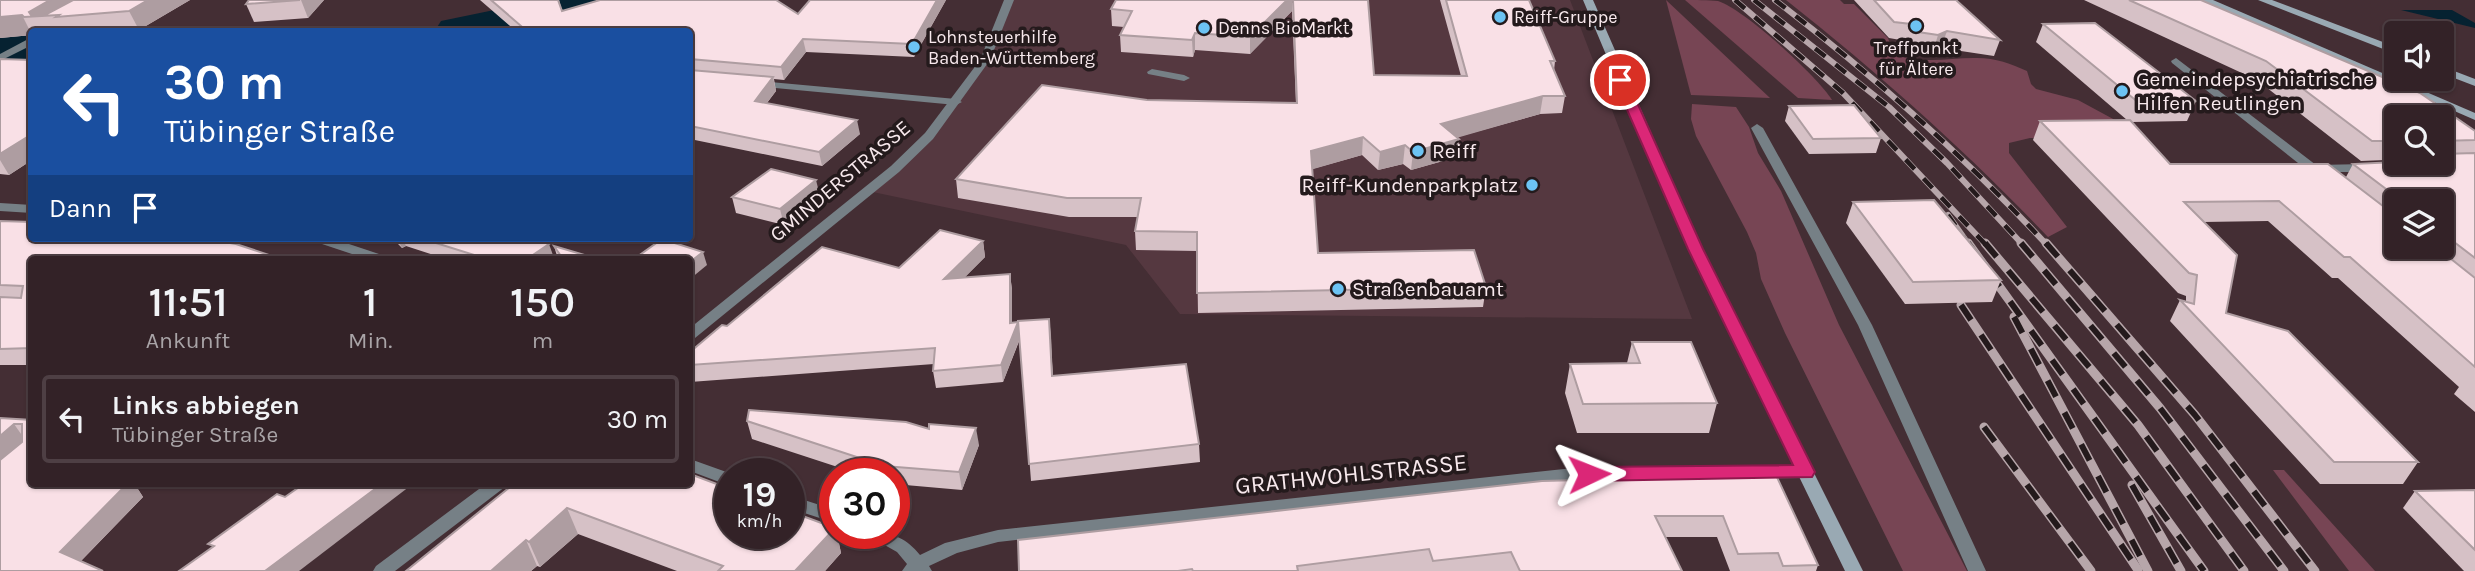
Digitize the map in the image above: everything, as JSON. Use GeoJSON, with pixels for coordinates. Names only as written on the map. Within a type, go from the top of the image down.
{"type":"FeatureCollection","features":[{"type":"Feature","properties":{"kind":"street","name":"GMINDERSTRASSE"},"geometry":{"type":"LineString","coordinates":[[693,333],[895,169],[929,136],[985,60],[1009,0]]}},
{"type":"Feature","properties":{"kind":"street"},"geometry":{"type":"LineString","coordinates":[[1588,0],[1695,249],[1854,571]]}},
{"type":"Feature","properties":{"kind":"street"},"geometry":{"type":"LineString","coordinates":[[2205,0],[2475,117]]}},
{"type":"Feature","properties":{"kind":"street"},"geometry":{"type":"LineString","coordinates":[[2263,0],[2384,46]]}},
{"type":"Feature","properties":{"kind":"street"},"geometry":{"type":"LineString","coordinates":[[0,58],[28,42]]}},
{"type":"Feature","properties":{"kind":"street"},"geometry":{"type":"LineString","coordinates":[[2176,61],[2334,186]]}},
{"type":"Feature","properties":{"kind":"street"},"geometry":{"type":"LineString","coordinates":[[1152,72],[1184,78]]}},
{"type":"Feature","properties":{"kind":"street"},"geometry":{"type":"LineString","coordinates":[[2454,74],[2475,83]]}},
{"type":"Feature","properties":{"kind":"street"},"geometry":{"type":"LineString","coordinates":[[743,82],[956,102]]}},
{"type":"Feature","properties":{"kind":"street"},"geometry":{"type":"LineString","coordinates":[[1757,128],[1865,325],[1977,571]]}},
{"type":"Feature","properties":{"kind":"street"},"geometry":{"type":"LineString","coordinates":[[2313,169],[2380,168]]}},
{"type":"Feature","properties":{"kind":"street"},"geometry":{"type":"LineString","coordinates":[[0,207],[28,209]]}},
{"type":"Feature","properties":{"kind":"street"},"geometry":{"type":"LineString","coordinates":[[330,242],[371,256]]}},
{"type":"Feature","properties":{"kind":"street"},"geometry":{"type":"LineString","coordinates":[[693,466],[714,474]]}},
{"type":"Feature","properties":{"kind":"street","name":"GRATHWOHLSTRASSE"},"geometry":{"type":"LineString","coordinates":[[918,568],[956,545],[998,536],[1550,477],[1645,472],[1805,472]]}},
{"type":"Feature","properties":{"kind":"street"},"geometry":{"type":"LineString","coordinates":[[382,571],[494,487]]}},
{"type":"Feature","properties":{"kind":"street"},"geometry":{"type":"LineString","coordinates":[[904,549],[918,568]]}},
{"type":"Feature","properties":{"kind":"shaded area"},"geometry":{"type":"Polygon","coordinates":[[[1009,0],[1570,0],[1692,319],[1180,314],[1126,245],[868,191],[895,169],[970,83],[1009,0]]]}},
{"type":"Feature","properties":{"kind":"shaded area"},"geometry":{"type":"Polygon","coordinates":[[[1666,0],[1770,98],[1691,95],[1666,0]]]}},
{"type":"Feature","properties":{"kind":"shaded area"},"geometry":{"type":"Polygon","coordinates":[[[1685,0],[1718,1],[1745,16],[1796,60],[1832,100],[1798,98],[1685,0]]]}},
{"type":"Feature","properties":{"kind":"shaded area"},"geometry":{"type":"Polygon","coordinates":[[[1786,0],[1840,0],[1844,4],[1854,4],[1888,38],[1892,50],[1902,55],[1922,60],[1980,58],[2008,63],[2027,71],[2031,84],[2036,89],[2078,100],[2115,120],[2103,137],[2030,138],[2009,143],[2009,153],[2067,227],[2048,237],[1922,114],[1786,0]]]}},
{"type":"Feature","properties":{"kind":"shaded area"},"geometry":{"type":"Polygon","coordinates":[[[1692,104],[1736,107],[1749,127],[1758,153],[1781,191],[1839,325],[1967,571],[1903,571],[1785,333],[1761,279],[1756,253],[1747,232],[1696,136],[1691,119],[1692,104]]]}},
{"type":"Feature","properties":{"kind":"shaded area"},"geometry":{"type":"Polygon","coordinates":[[[2273,470],[2284,470],[2375,571],[2349,571],[2273,470]]]}},
{"type":"Feature","properties":{"kind":"water"},"geometry":{"type":"Polygon","coordinates":[[[2401,10],[2452,10],[2475,23],[2475,28],[2401,10]]]}},
{"type":"Feature","properties":{"kind":"building"},"geometry":{"type":"Polygon","coordinates":[[[0,0],[50,0],[29,12],[31,15],[45,15],[73,0],[148,0],[129,11],[56,17],[59,15],[0,17],[0,0]]]}},
{"type":"Feature","properties":{"kind":"building"},"geometry":{"type":"Polygon","coordinates":[[[249,0],[300,0],[246,4],[249,0]]]}},
{"type":"Feature","properties":{"kind":"building"},"geometry":{"type":"Polygon","coordinates":[[[491,0],[558,0],[562,11],[600,0],[776,0],[798,14],[810,0],[937,0],[912,44],[803,39],[781,67],[693,59],[693,28],[523,28],[491,0]]]}},
{"type":"Feature","properties":{"kind":"building","name":"Denns BioMarkt"},"geometry":{"type":"Polygon","coordinates":[[[1116,0],[1287,0],[1250,37],[1195,33],[1192,40],[1120,35],[1132,11],[1111,9],[1116,0]]]}},
{"type":"Feature","properties":{"kind":"building"},"geometry":{"type":"Polygon","coordinates":[[[1293,0],[1368,0],[1374,75],[1467,76],[1446,0],[1529,0],[1555,61],[1550,61],[1565,96],[1543,96],[1441,124],[1459,139],[1413,152],[1405,145],[1380,152],[1363,137],[1311,151],[1318,253],[1474,250],[1486,287],[1197,293],[1197,232],[1135,231],[1141,198],[1067,198],[956,179],[1042,85],[1147,100],[1297,103],[1293,0]]]}},
{"type":"Feature","properties":{"kind":"building"},"geometry":{"type":"Polygon","coordinates":[[[1874,0],[1956,0],[2000,40],[1947,31],[1938,35],[1918,32],[1911,24],[1894,22],[1874,0]]]}},
{"type":"Feature","properties":{"kind":"building"},"geometry":{"type":"Polygon","coordinates":[[[2129,0],[2201,0],[2384,78],[2384,91],[2415,91],[2437,105],[2384,105],[2384,141],[2372,141],[2266,61],[2129,0]]]}},
{"type":"Feature","properties":{"kind":"building"},"geometry":{"type":"Polygon","coordinates":[[[2095,23],[2196,101],[2139,103],[2043,24],[2095,23]]]}},
{"type":"Feature","properties":{"kind":"building"},"geometry":{"type":"Polygon","coordinates":[[[0,59],[28,60],[28,136],[0,154],[0,59]]]}},
{"type":"Feature","properties":{"kind":"building"},"geometry":{"type":"Polygon","coordinates":[[[693,70],[773,77],[755,101],[857,120],[819,152],[693,127],[693,70]]]}},
{"type":"Feature","properties":{"kind":"building"},"geometry":{"type":"Polygon","coordinates":[[[1854,105],[1881,138],[1813,139],[1789,106],[1854,105]]]}},
{"type":"Feature","properties":{"kind":"building"},"geometry":{"type":"Polygon","coordinates":[[[2454,116],[2475,131],[2475,140],[2454,141],[2454,116]]]}},
{"type":"Feature","properties":{"kind":"building"},"geometry":{"type":"Polygon","coordinates":[[[2130,120],[2170,164],[2328,164],[2384,207],[2384,259],[2451,259],[2475,278],[2475,367],[2350,257],[2344,257],[2279,201],[2184,202],[2237,255],[2226,313],[2288,331],[2418,462],[2334,462],[2180,300],[2194,304],[2197,275],[2189,273],[2040,121],[2130,120]]]}},
{"type":"Feature","properties":{"kind":"building"},"geometry":{"type":"Polygon","coordinates":[[[2475,153],[2475,258],[2454,242],[2454,189],[2386,189],[2353,164],[2384,163],[2384,175],[2454,175],[2454,154],[2475,153]]]}},
{"type":"Feature","properties":{"kind":"building"},"geometry":{"type":"Polygon","coordinates":[[[771,169],[816,180],[780,209],[732,197],[771,169]]]}},
{"type":"Feature","properties":{"kind":"building"},"geometry":{"type":"Polygon","coordinates":[[[1934,200],[2001,280],[1913,282],[1853,202],[1934,200]]]}},
{"type":"Feature","properties":{"kind":"building"},"geometry":{"type":"Polygon","coordinates":[[[0,221],[28,222],[28,242],[224,242],[272,256],[28,256],[28,348],[0,349],[0,297],[21,298],[23,286],[0,285],[0,221]]]}},
{"type":"Feature","properties":{"kind":"building"},"geometry":{"type":"Polygon","coordinates":[[[940,230],[983,241],[944,279],[1010,274],[1010,323],[1018,322],[1001,365],[933,371],[935,348],[693,365],[693,349],[722,325],[727,326],[822,247],[899,268],[940,230]]]}},
{"type":"Feature","properties":{"kind":"building"},"geometry":{"type":"Polygon","coordinates":[[[433,242],[549,244],[531,256],[477,256],[433,242]]]}},
{"type":"Feature","properties":{"kind":"building"},"geometry":{"type":"Polygon","coordinates":[[[658,242],[671,242],[703,252],[693,260],[693,256],[638,256],[658,242]]]}},
{"type":"Feature","properties":{"kind":"building"},"geometry":{"type":"Polygon","coordinates":[[[554,246],[588,256],[561,256],[554,246]]]}},
{"type":"Feature","properties":{"kind":"building"},"geometry":{"type":"Polygon","coordinates":[[[1049,319],[1052,376],[1186,364],[1199,444],[1029,464],[1018,321],[1049,319]]]}},
{"type":"Feature","properties":{"kind":"building"},"geometry":{"type":"Polygon","coordinates":[[[1632,342],[1691,342],[1717,403],[1583,404],[1570,364],[1640,363],[1632,342]]]}},
{"type":"Feature","properties":{"kind":"building"},"geometry":{"type":"Polygon","coordinates":[[[749,410],[906,422],[929,429],[929,424],[976,428],[959,472],[910,468],[910,458],[860,458],[747,421],[749,410]]]}},
{"type":"Feature","properties":{"kind":"building"},"geometry":{"type":"Polygon","coordinates":[[[0,418],[28,420],[28,487],[124,487],[60,552],[103,571],[0,571],[0,460],[22,442],[22,424],[14,424],[0,436],[0,418]]]}},
{"type":"Feature","properties":{"kind":"building"},"geometry":{"type":"Polygon","coordinates":[[[693,475],[714,483],[714,549],[805,549],[805,517],[819,522],[819,545],[795,571],[718,571],[723,566],[567,508],[491,571],[406,571],[510,487],[693,487],[693,475]]]}},
{"type":"Feature","properties":{"kind":"building"},"geometry":{"type":"Polygon","coordinates":[[[1776,475],[1818,565],[1783,566],[1778,553],[1738,554],[1723,516],[1655,516],[1682,571],[1520,571],[1511,552],[1433,561],[1429,549],[1297,566],[1298,571],[1019,571],[1018,540],[1542,481],[1776,475]]]}},
{"type":"Feature","properties":{"kind":"building"},"geometry":{"type":"Polygon","coordinates":[[[299,487],[378,487],[265,571],[179,571],[214,546],[208,544],[277,494],[285,497],[299,487]]]}},
{"type":"Feature","properties":{"kind":"building"},"geometry":{"type":"Polygon","coordinates":[[[2475,490],[2475,550],[2415,491],[2475,490]]]}},
{"type":"Feature","properties":{"kind":"waterway"},"geometry":{"type":"LineString","coordinates":[[482,28],[521,21],[598,0]]}},
{"type":"Feature","properties":{"kind":"waterway"},"geometry":{"type":"LineString","coordinates":[[0,51],[28,52]]}},
{"type":"Feature","properties":{"kind":"railway"},"geometry":{"type":"LineString","coordinates":[[1735,0],[1843,93],[1986,245]]}},
{"type":"Feature","properties":{"kind":"railway"},"geometry":{"type":"LineString","coordinates":[[1754,0],[1889,107],[1947,163],[2023,245]]}},
{"type":"Feature","properties":{"kind":"railway"},"geometry":{"type":"LineString","coordinates":[[1775,0],[1847,57],[1916,117],[1983,179],[2047,245]]}},
{"type":"Feature","properties":{"kind":"railway"},"geometry":{"type":"LineString","coordinates":[[1948,215],[1969,245]]}},
{"type":"Feature","properties":{"kind":"railway"},"geometry":{"type":"LineString","coordinates":[[1968,243],[2204,571]]}},
{"type":"Feature","properties":{"kind":"railway"},"geometry":{"type":"LineString","coordinates":[[1985,243],[2138,425],[2244,571]]}},
{"type":"Feature","properties":{"kind":"railway"},"geometry":{"type":"LineString","coordinates":[[2021,243],[2160,408],[2284,571]]}},
{"type":"Feature","properties":{"kind":"railway"},"geometry":{"type":"LineString","coordinates":[[2046,243],[2195,415],[2315,571]]}},
{"type":"Feature","properties":{"kind":"railway"},"geometry":{"type":"LineString","coordinates":[[1961,305],[2138,570]]}},
{"type":"Feature","properties":{"kind":"railway"},"geometry":{"type":"LineString","coordinates":[[2014,317],[2148,571]]}},
{"type":"Feature","properties":{"kind":"railway"},"geometry":{"type":"LineString","coordinates":[[1984,427],[2091,571]]}},
{"type":"Feature","properties":{"kind":"railway"},"geometry":{"type":"LineString","coordinates":[[2132,485],[2181,571]]}},
{"type":"Feature","properties":{"kind":"place","name":"Reiff-Gruppe"},"geometry":{"type":"Point","coordinates":[1500,17]}},
{"type":"Feature","properties":{"kind":"place","name":"Treffpunkt für Ältere"},"geometry":{"type":"Point","coordinates":[1916,26]}},
{"type":"Feature","properties":{"kind":"place","name":"Denns BioMarkt"},"geometry":{"type":"Point","coordinates":[1204,28]}},
{"type":"Feature","properties":{"kind":"place","name":"Lohnsteuerhilfe Baden-Württemberg"},"geometry":{"type":"Point","coordinates":[914,47]}},
{"type":"Feature","properties":{"kind":"place","name":"Gemeindepsychiatrische Hilfen Reutlingen"},"geometry":{"type":"Point","coordinates":[2122,91]}},
{"type":"Feature","properties":{"kind":"place","name":"Reiff"},"geometry":{"type":"Point","coordinates":[1418,151]}},
{"type":"Feature","properties":{"kind":"place","name":"Reiff-Kundenparkplatz"},"geometry":{"type":"Point","coordinates":[1532,185]}},
{"type":"Feature","properties":{"kind":"place","name":"Straßenbauamt"},"geometry":{"type":"Point","coordinates":[1338,289]}},
{"type":"Feature","properties":{"kind":"route"},"geometry":{"type":"LineString","coordinates":[[1589,474],[1805,472],[1695,249],[1620,80]]}}]}
